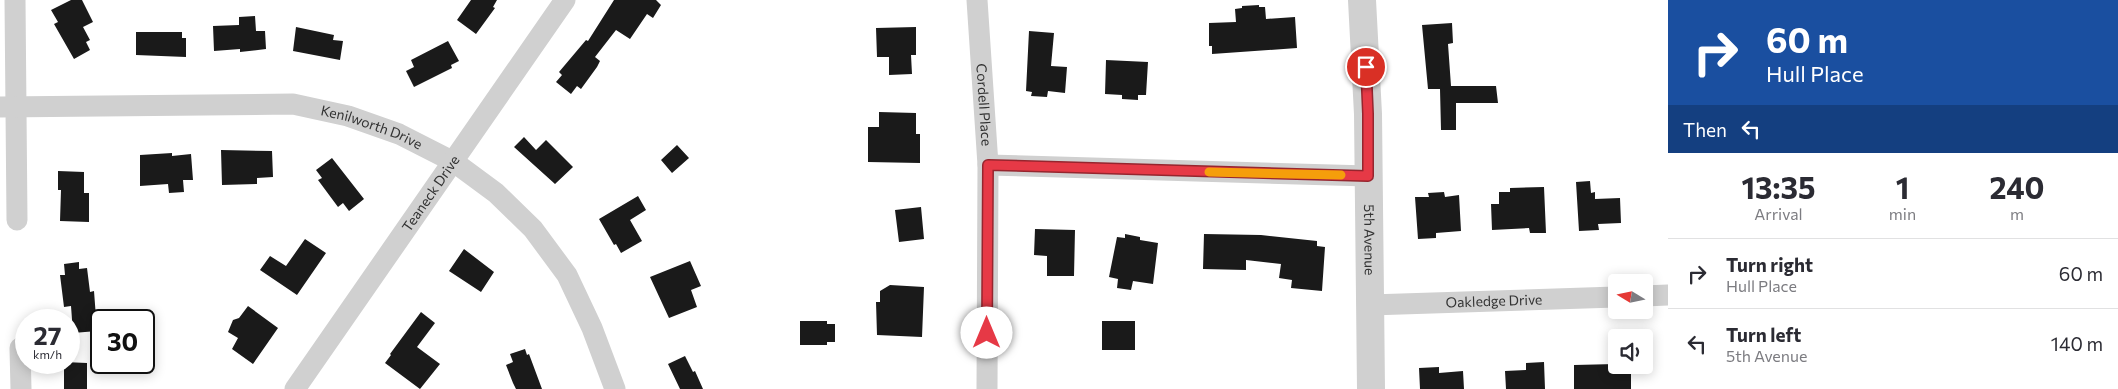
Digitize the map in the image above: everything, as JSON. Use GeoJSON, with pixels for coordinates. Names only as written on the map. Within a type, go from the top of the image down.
{"type":"FeatureCollection","features":[{"type":"Feature","properties":{"kind":"street"},"geometry":{"type":"LineString","coordinates":[[15,0],[8,107],[17,220]]}},
{"type":"Feature","properties":{"kind":"street","name":"Teaneck Drive"},"geometry":{"type":"LineString","coordinates":[[295,389],[565,0]]}},
{"type":"Feature","properties":{"kind":"street","name":"Cordell Place"},"geometry":{"type":"LineString","coordinates":[[978,0],[988,165],[987,389]]}},
{"type":"Feature","properties":{"kind":"street","name":"5th Avenue"},"geometry":{"type":"LineString","coordinates":[[1362,0],[1368,114],[1371,389]]}},
{"type":"Feature","properties":{"kind":"street","name":"Kenilworth Drive"},"geometry":{"type":"LineString","coordinates":[[8,107],[293,104],[348,116],[390,131],[454,162],[496,193],[533,229],[567,275],[592,328],[615,389]]}},
{"type":"Feature","properties":{"kind":"street"},"geometry":{"type":"LineString","coordinates":[[988,165],[1368,176]]}},
{"type":"Feature","properties":{"kind":"street"},"geometry":{"type":"LineString","coordinates":[[1653,296],[1668,295]]}},
{"type":"Feature","properties":{"kind":"street","name":"Oakledge Drive"},"geometry":{"type":"LineString","coordinates":[[1370,306],[1608,297]]}},
{"type":"Feature","properties":{"kind":"street"},"geometry":{"type":"LineString","coordinates":[[21,374],[21,389]]}},
{"type":"Feature","properties":{"kind":"building"},"geometry":{"type":"Polygon","coordinates":[[[71,0],[82,0],[93,22],[83,27],[90,40],[86,42],[90,50],[74,59],[54,24],[58,22],[51,10],[71,0]]]}},
{"type":"Feature","properties":{"kind":"building"},"geometry":{"type":"Polygon","coordinates":[[[471,0],[497,0],[493,7],[495,8],[476,34],[457,20],[471,0]]]}},
{"type":"Feature","properties":{"kind":"building"},"geometry":{"type":"Polygon","coordinates":[[[614,0],[656,0],[661,5],[653,18],[647,14],[630,39],[616,30],[595,57],[600,61],[597,67],[581,89],[577,86],[571,94],[556,82],[562,75],[559,72],[586,40],[588,41],[614,0]]]}},
{"type":"Feature","properties":{"kind":"building"},"geometry":{"type":"Polygon","coordinates":[[[1259,5],[1259,7],[1265,7],[1266,19],[1295,17],[1297,48],[1212,54],[1212,46],[1209,46],[1209,23],[1236,22],[1235,9],[1242,8],[1242,6],[1259,5]]]}},
{"type":"Feature","properties":{"kind":"building"},"geometry":{"type":"Polygon","coordinates":[[[255,16],[256,31],[265,31],[266,49],[240,52],[240,49],[214,51],[213,26],[239,25],[239,17],[255,16]]]}},
{"type":"Feature","properties":{"kind":"building"},"geometry":{"type":"Polygon","coordinates":[[[1452,23],[1453,43],[1448,44],[1451,86],[1496,86],[1498,103],[1456,103],[1456,130],[1441,130],[1440,89],[1428,89],[1422,25],[1452,23]]]}},
{"type":"Feature","properties":{"kind":"building"},"geometry":{"type":"Polygon","coordinates":[[[296,27],[334,35],[333,40],[343,41],[340,60],[293,51],[296,27]]]}},
{"type":"Feature","properties":{"kind":"building"},"geometry":{"type":"Polygon","coordinates":[[[916,27],[916,55],[911,55],[912,74],[889,75],[889,57],[877,57],[876,28],[916,27]]]}},
{"type":"Feature","properties":{"kind":"building"},"geometry":{"type":"Polygon","coordinates":[[[1029,31],[1054,33],[1051,66],[1067,67],[1065,93],[1048,91],[1047,97],[1031,96],[1032,92],[1026,91],[1029,31]]]}},
{"type":"Feature","properties":{"kind":"building"},"geometry":{"type":"Polygon","coordinates":[[[136,32],[182,32],[182,38],[186,38],[186,57],[136,55],[136,32]]]}},
{"type":"Feature","properties":{"kind":"building"},"geometry":{"type":"Polygon","coordinates":[[[448,41],[459,61],[451,65],[452,68],[414,87],[406,71],[414,67],[411,60],[448,41]]]}},
{"type":"Feature","properties":{"kind":"building"},"geometry":{"type":"Polygon","coordinates":[[[1106,60],[1148,62],[1146,95],[1138,95],[1138,100],[1122,99],[1122,95],[1105,94],[1106,60]]]}},
{"type":"Feature","properties":{"kind":"building"},"geometry":{"type":"Polygon","coordinates":[[[879,112],[916,113],[916,134],[920,134],[920,163],[868,162],[868,127],[879,127],[879,112]]]}},
{"type":"Feature","properties":{"kind":"building"},"geometry":{"type":"Polygon","coordinates":[[[524,137],[536,150],[546,140],[573,167],[555,184],[514,147],[524,137]]]}},
{"type":"Feature","properties":{"kind":"building"},"geometry":{"type":"Polygon","coordinates":[[[677,145],[689,158],[672,173],[661,160],[677,145]]]}},
{"type":"Feature","properties":{"kind":"building"},"geometry":{"type":"Polygon","coordinates":[[[221,150],[272,151],[273,177],[257,178],[257,184],[222,185],[221,150]]]}},
{"type":"Feature","properties":{"kind":"building"},"geometry":{"type":"Polygon","coordinates":[[[172,153],[172,156],[191,154],[193,180],[183,180],[184,192],[169,193],[168,184],[140,186],[140,155],[172,153]]]}},
{"type":"Feature","properties":{"kind":"building"},"geometry":{"type":"Polygon","coordinates":[[[332,158],[364,199],[349,211],[343,203],[338,207],[318,180],[322,178],[316,170],[332,158]]]}},
{"type":"Feature","properties":{"kind":"building"},"geometry":{"type":"Polygon","coordinates":[[[58,171],[84,172],[84,193],[89,193],[89,222],[60,221],[61,190],[58,190],[58,171]]]}},
{"type":"Feature","properties":{"kind":"building"},"geometry":{"type":"Polygon","coordinates":[[[1590,181],[1591,193],[1595,192],[1595,199],[1620,198],[1621,223],[1598,224],[1599,230],[1579,231],[1576,182],[1590,181]]]}},
{"type":"Feature","properties":{"kind":"building"},"geometry":{"type":"Polygon","coordinates":[[[1544,187],[1546,233],[1530,233],[1529,228],[1492,230],[1491,204],[1499,204],[1499,192],[1510,192],[1510,188],[1544,187]]]}},
{"type":"Feature","properties":{"kind":"building"},"geometry":{"type":"Polygon","coordinates":[[[1444,192],[1445,197],[1459,195],[1461,231],[1436,233],[1436,238],[1418,239],[1415,197],[1429,197],[1428,193],[1444,192]]]}},
{"type":"Feature","properties":{"kind":"building"},"geometry":{"type":"Polygon","coordinates":[[[638,196],[646,210],[630,220],[642,241],[621,253],[616,244],[614,245],[599,219],[638,196]]]}},
{"type":"Feature","properties":{"kind":"building"},"geometry":{"type":"Polygon","coordinates":[[[921,207],[924,239],[899,242],[895,210],[921,207]]]}},
{"type":"Feature","properties":{"kind":"building"},"geometry":{"type":"Polygon","coordinates":[[[1035,229],[1075,230],[1074,276],[1047,276],[1047,256],[1034,255],[1035,229]]]}},
{"type":"Feature","properties":{"kind":"building"},"geometry":{"type":"Polygon","coordinates":[[[1125,234],[1140,237],[1140,240],[1158,243],[1153,284],[1133,281],[1131,290],[1117,288],[1118,279],[1109,277],[1117,237],[1125,238],[1125,234]]]}},
{"type":"Feature","properties":{"kind":"building"},"geometry":{"type":"Polygon","coordinates":[[[1204,234],[1261,235],[1317,241],[1317,246],[1325,247],[1322,291],[1291,288],[1292,280],[1279,278],[1281,264],[1246,260],[1246,270],[1203,269],[1204,234]]]}},
{"type":"Feature","properties":{"kind":"building"},"geometry":{"type":"Polygon","coordinates":[[[305,239],[326,253],[297,295],[260,270],[270,256],[286,266],[305,239]]]}},
{"type":"Feature","properties":{"kind":"building"},"geometry":{"type":"Polygon","coordinates":[[[464,249],[494,272],[481,292],[449,271],[464,249]]]}},
{"type":"Feature","properties":{"kind":"building"},"geometry":{"type":"Polygon","coordinates":[[[690,261],[701,286],[691,290],[697,307],[669,318],[650,277],[690,261]]]}},
{"type":"Feature","properties":{"kind":"building"},"geometry":{"type":"Polygon","coordinates":[[[79,262],[79,269],[87,268],[90,292],[94,291],[95,309],[90,309],[90,332],[80,332],[80,309],[71,309],[71,306],[64,307],[60,275],[65,275],[64,264],[79,262]]]}},
{"type":"Feature","properties":{"kind":"building"},"geometry":{"type":"Polygon","coordinates":[[[890,285],[924,287],[922,337],[877,335],[876,302],[880,302],[880,291],[890,285]]]}},
{"type":"Feature","properties":{"kind":"building"},"geometry":{"type":"Polygon","coordinates":[[[248,306],[278,328],[253,364],[232,349],[238,338],[228,332],[233,320],[239,318],[248,306]]]}},
{"type":"Feature","properties":{"kind":"building"},"geometry":{"type":"Polygon","coordinates":[[[421,312],[435,323],[417,347],[440,364],[420,389],[385,363],[421,312]]]}},
{"type":"Feature","properties":{"kind":"building"},"geometry":{"type":"Polygon","coordinates":[[[800,321],[827,321],[827,324],[835,324],[835,342],[827,342],[827,345],[800,345],[800,321]]]}},
{"type":"Feature","properties":{"kind":"building"},"geometry":{"type":"Polygon","coordinates":[[[1102,321],[1135,321],[1135,350],[1102,350],[1102,321]]]}},
{"type":"Feature","properties":{"kind":"building"},"geometry":{"type":"Polygon","coordinates":[[[525,349],[527,355],[529,354],[542,389],[516,389],[513,383],[506,365],[513,362],[510,354],[525,349]]]}},
{"type":"Feature","properties":{"kind":"building"},"geometry":{"type":"Polygon","coordinates":[[[685,356],[693,372],[695,371],[703,389],[680,389],[668,364],[685,356]]]}},
{"type":"Feature","properties":{"kind":"building"},"geometry":{"type":"Polygon","coordinates":[[[1544,362],[1545,389],[1506,389],[1505,371],[1526,370],[1526,363],[1544,362]]]}},
{"type":"Feature","properties":{"kind":"building"},"geometry":{"type":"Polygon","coordinates":[[[80,363],[87,363],[87,389],[64,389],[64,374],[80,374],[80,363]]]}},
{"type":"Feature","properties":{"kind":"building"},"geometry":{"type":"Polygon","coordinates":[[[1608,364],[1608,374],[1631,374],[1631,389],[1574,389],[1574,365],[1608,364]]]}},
{"type":"Feature","properties":{"kind":"building"},"geometry":{"type":"Polygon","coordinates":[[[1439,367],[1439,373],[1463,371],[1464,389],[1420,389],[1419,368],[1439,367]]]}},
{"type":"Feature","properties":{"kind":"slow traffic"},"geometry":{"type":"LineString","coordinates":[[1209,172],[1341,175]]}},
{"type":"Feature","properties":{"kind":"route"},"geometry":{"type":"LineString","coordinates":[[987,333],[988,165],[1368,176],[1366,67]]}}]}
